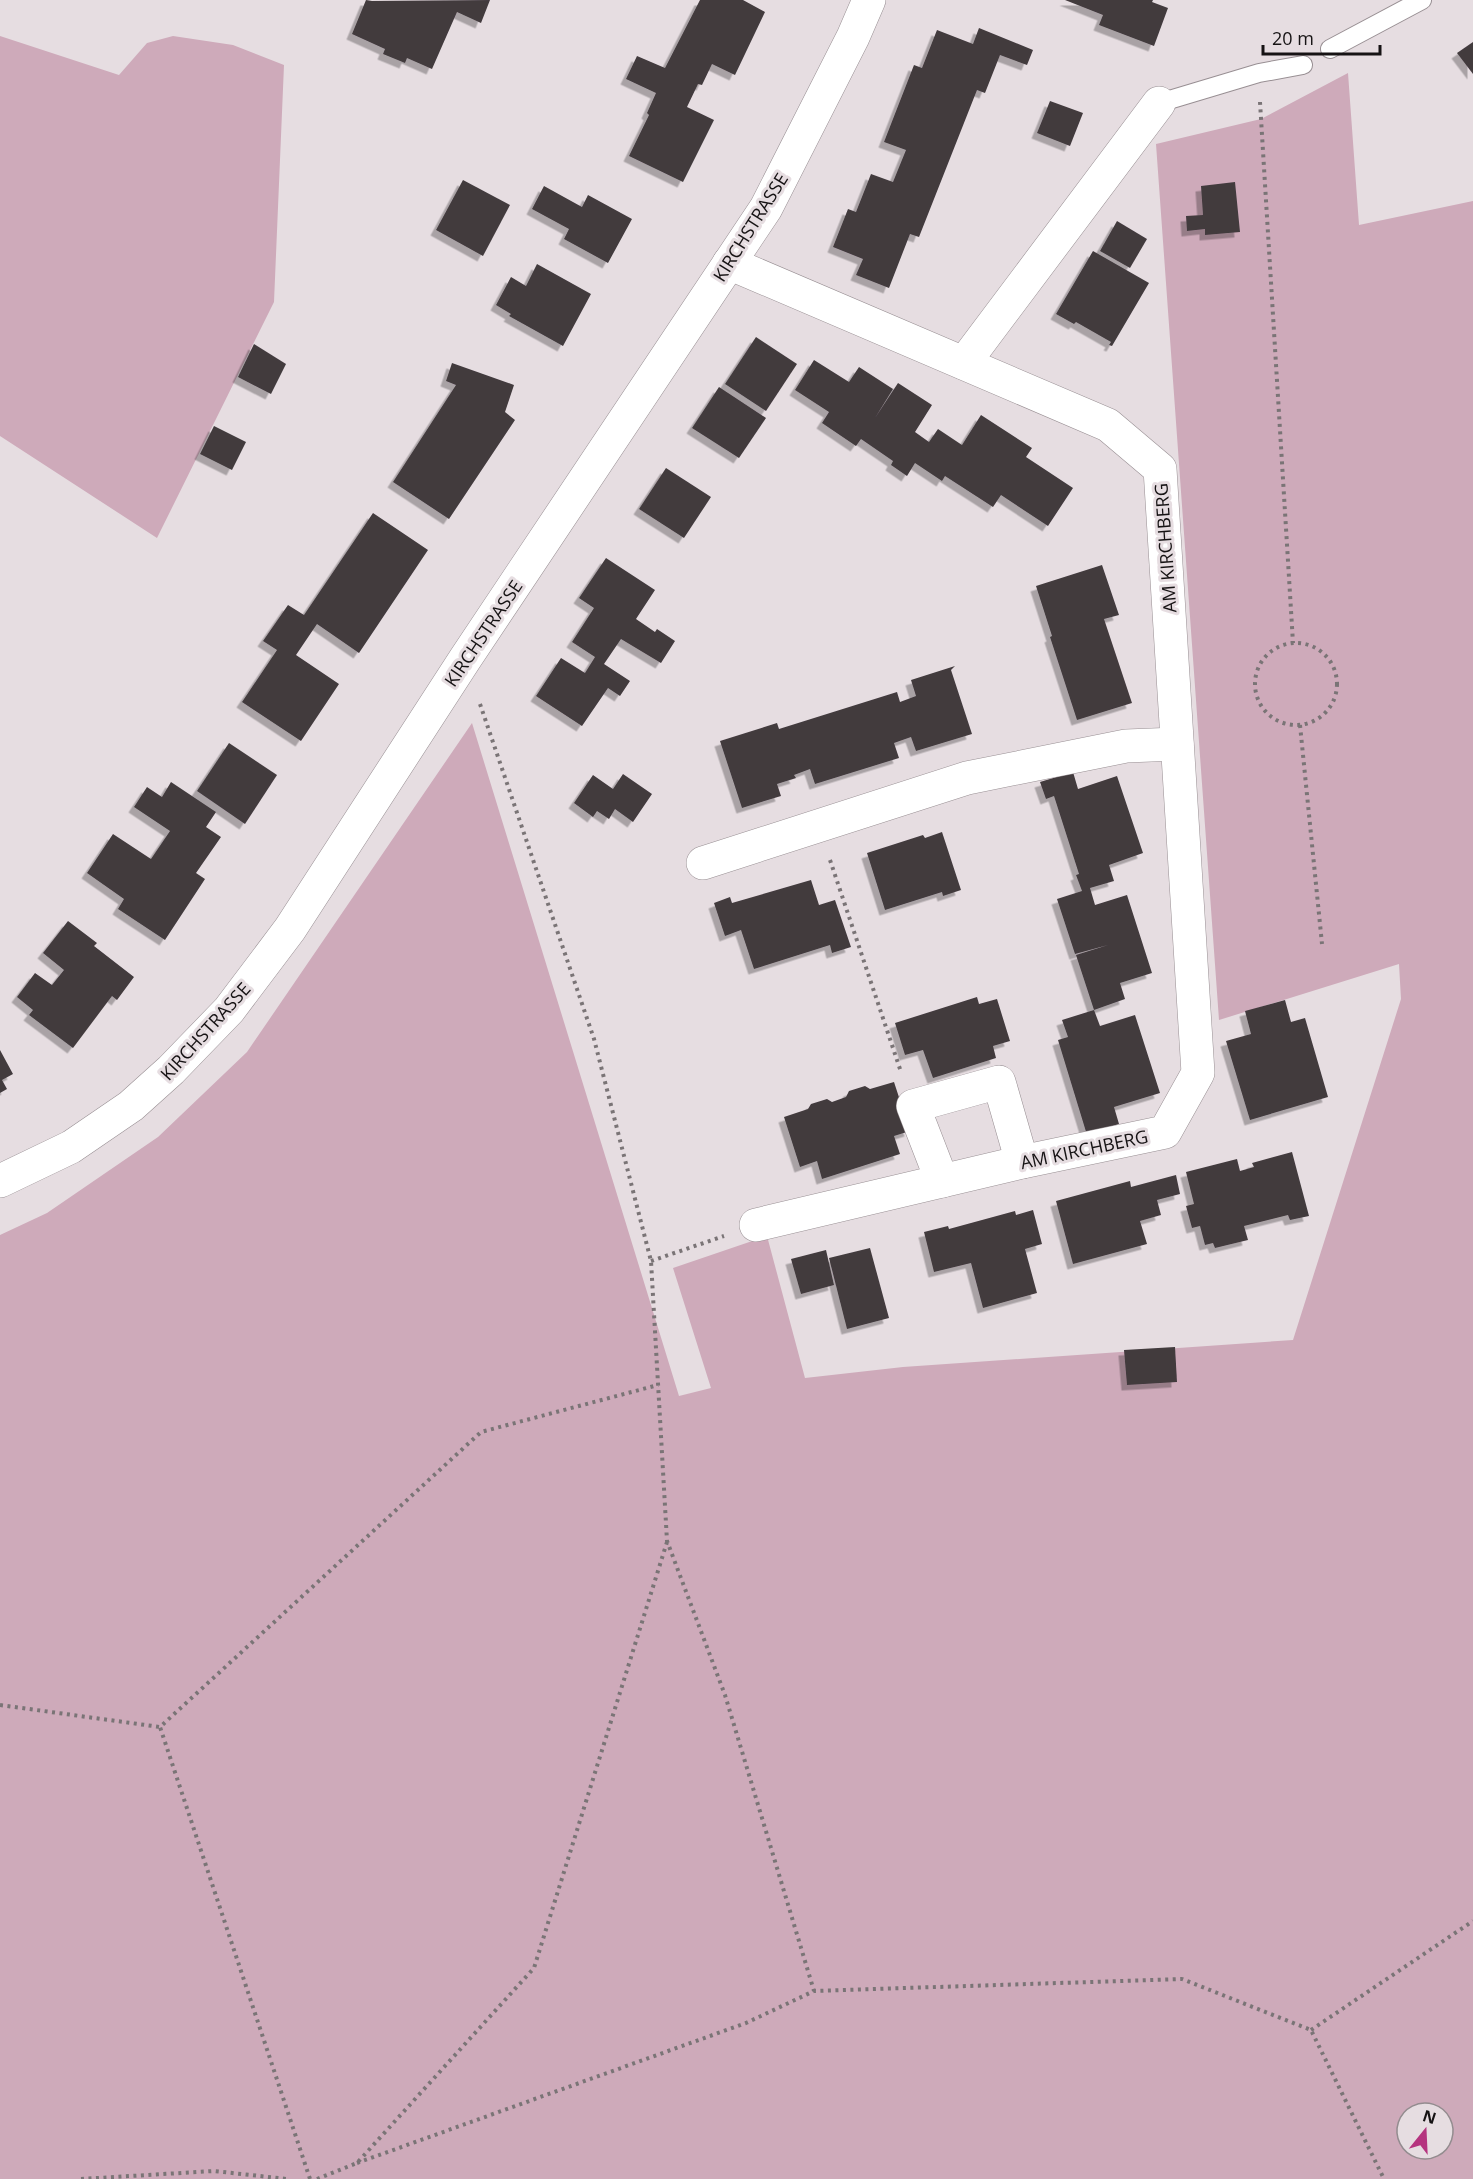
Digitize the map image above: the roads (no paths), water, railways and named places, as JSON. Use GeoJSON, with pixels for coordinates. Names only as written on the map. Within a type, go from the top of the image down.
{"type":"FeatureCollection","features":[{"type":"Feature","properties":{"kind":"street","name":"KIRCHSTRASSE"},"geometry":{"type":"LineString","coordinates":[[0,1181],[71,1147],[131,1106],[171,1070],[229,1010],[290,929],[465,659],[766,208],[853,38],[869,0]]}},
{"type":"Feature","properties":{"kind":"street"},"geometry":{"type":"LineString","coordinates":[[964,363],[1159,103]]}},
{"type":"Feature","properties":{"kind":"street","name":"AM KIRCHBERG"},"geometry":{"type":"LineString","coordinates":[[729,263],[1108,425],[1160,469],[1198,1073],[1166,1132],[1022,1162],[756,1225]]}},
{"type":"Feature","properties":{"kind":"street"},"geometry":{"type":"LineString","coordinates":[[704,863],[967,778],[1126,746],[1178,744]]}},
{"type":"Feature","properties":{"kind":"street"},"geometry":{"type":"LineString","coordinates":[[942,1181],[913,1106],[999,1082],[1022,1162]]}},
{"type":"Feature","properties":{"kind":"lane"},"geometry":{"type":"LineString","coordinates":[[1330,48],[1422,0]]}},
{"type":"Feature","properties":{"kind":"lane"},"geometry":{"type":"LineString","coordinates":[[1159,103],[1259,73],[1303,65]]}}]}
